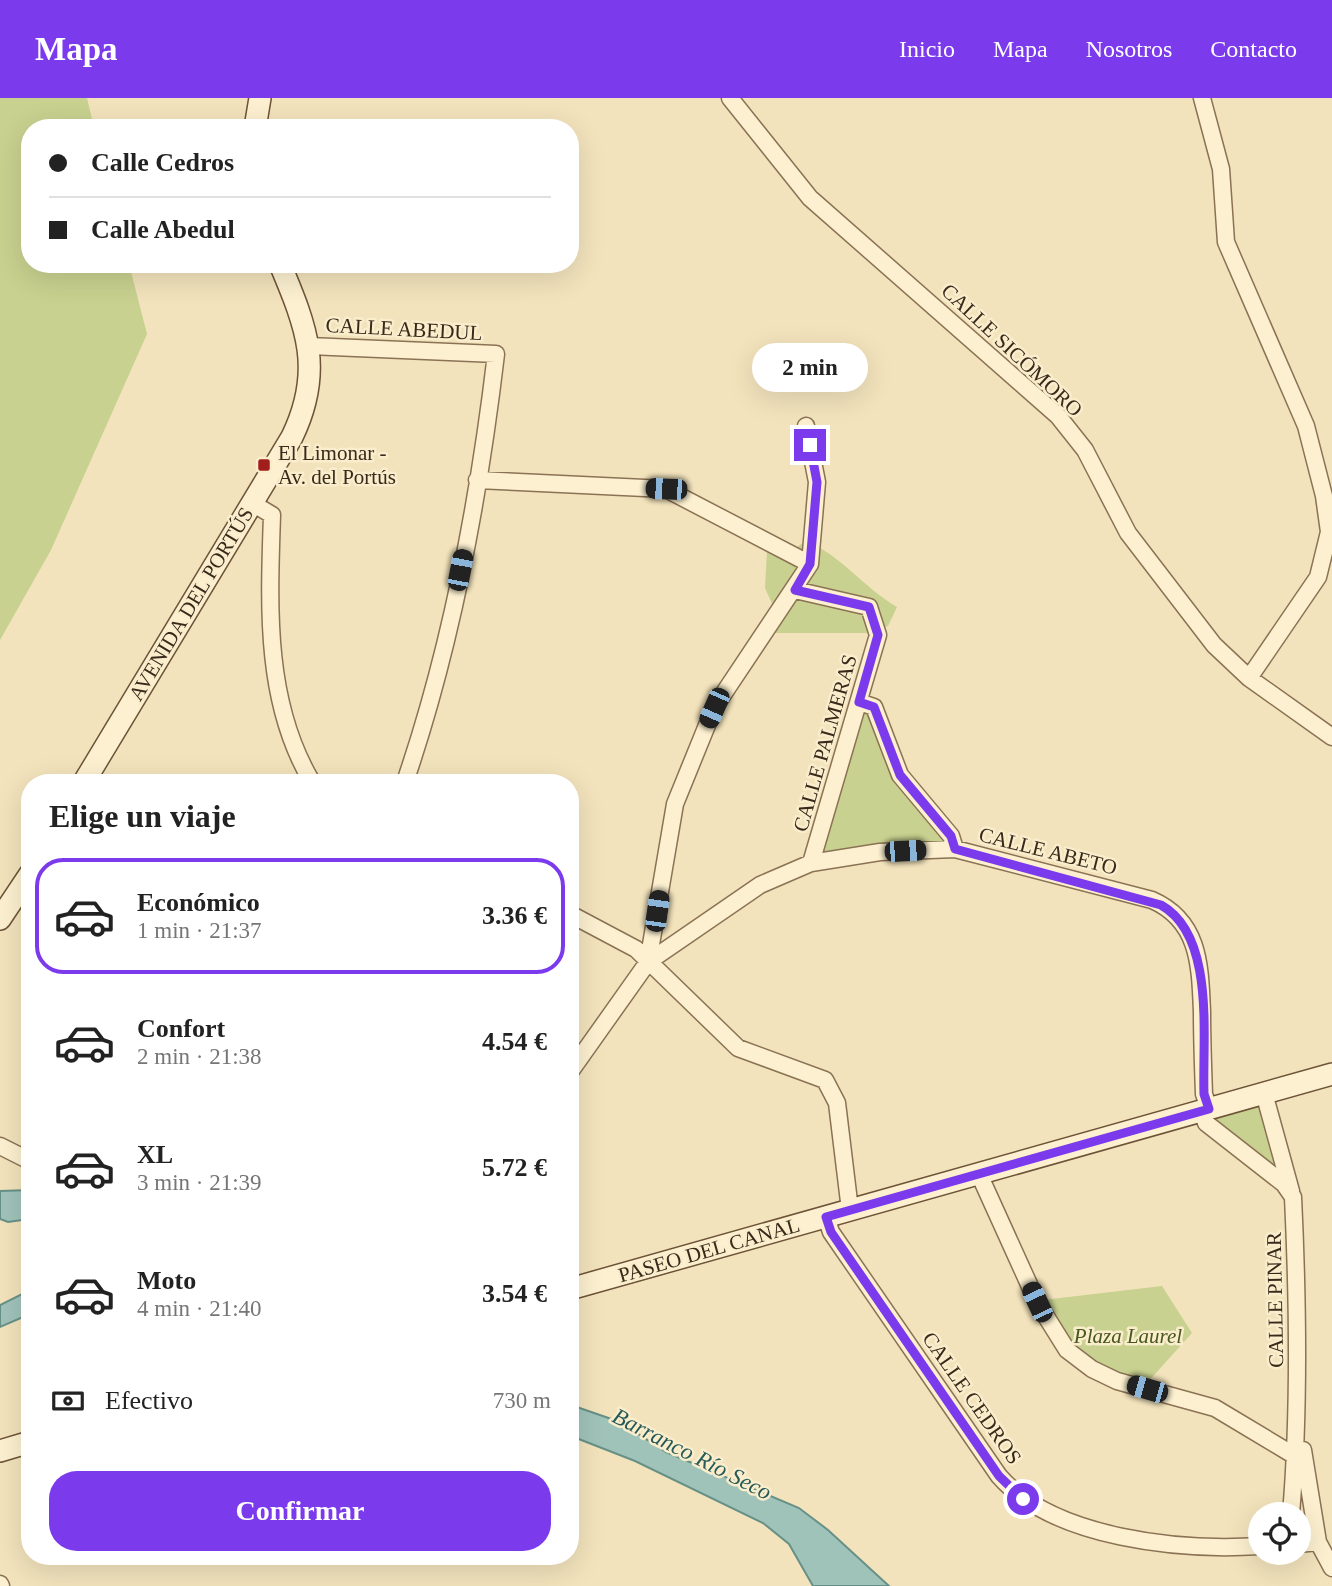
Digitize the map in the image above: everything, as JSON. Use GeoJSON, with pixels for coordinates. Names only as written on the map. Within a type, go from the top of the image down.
{"type":"FeatureCollection","features":[{"type":"Feature","properties":{"kind":"street"},"geometry":{"type":"LineString","coordinates":[[256,119],[260,98]]}},
{"type":"Feature","properties":{"kind":"street","name":"CALLE SICÓMORO"},"geometry":{"type":"LineString","coordinates":[[730,98],[810,198],[1058,416],[1085,450],[1128,533],[1214,645],[1249,678],[1332,737]]}},
{"type":"Feature","properties":{"kind":"street"},"geometry":{"type":"LineString","coordinates":[[1202,98],[1222,169],[1226,242],[1306,426],[1324,496],[1329,532],[1318,577],[1249,678]]}},
{"type":"Feature","properties":{"kind":"street","name":"AVENIDA DEL PORTÚS"},"geometry":{"type":"LineString","coordinates":[[89,774],[292,437],[302,413],[310,377],[309,346],[305,326],[284,273]]}},
{"type":"Feature","properties":{"kind":"street","name":"CALLE ABEDUL"},"geometry":{"type":"LineString","coordinates":[[309,346],[496,354],[477,480]]}},
{"type":"Feature","properties":{"kind":"street"},"geometry":{"type":"LineString","coordinates":[[579,1059],[648,962],[667,838],[685,774],[714,708],[810,564],[817,482],[806,426]]}},
{"type":"Feature","properties":{"kind":"street"},"geometry":{"type":"LineString","coordinates":[[408,774],[427,713],[450,619],[477,480],[666,489],[810,564]]}},
{"type":"Feature","properties":{"kind":"street"},"geometry":{"type":"LineString","coordinates":[[252,503],[272,515],[270,601],[274,667],[285,719],[309,774]]}},
{"type":"Feature","properties":{"kind":"street","name":"CALLE PALMERAS"},"geometry":{"type":"LineString","coordinates":[[795,590],[869,607],[878,635],[811,863]]}},
{"type":"Feature","properties":{"kind":"street"},"geometry":{"type":"LineString","coordinates":[[859,702],[874,707],[900,775],[951,836],[955,849]]}},
{"type":"Feature","properties":{"kind":"street","name":"CALLE ABETO"},"geometry":{"type":"LineString","coordinates":[[648,962],[760,885],[811,863],[880,852],[955,849],[1142,897],[1172,911],[1189,933],[1198,956],[1205,1110]]}},
{"type":"Feature","properties":{"kind":"street"},"geometry":{"type":"LineString","coordinates":[[0,919],[21,888]]}},
{"type":"Feature","properties":{"kind":"street"},"geometry":{"type":"LineString","coordinates":[[579,919],[636,949],[738,1048],[818,1076],[830,1085],[837,1103],[850,1210]]}},
{"type":"Feature","properties":{"kind":"street","name":"PASEO DEL CANAL"},"geometry":{"type":"LineString","coordinates":[[579,1286],[1332,1074]]}},
{"type":"Feature","properties":{"kind":"street","name":"CALLE PINAR"},"geometry":{"type":"LineString","coordinates":[[1264,1093],[1293,1197],[1297,1286],[1297,1403],[1292,1502]]}},
{"type":"Feature","properties":{"kind":"street"},"geometry":{"type":"LineString","coordinates":[[1205,1110],[1206,1123],[1284,1184],[1293,1197]]}},
{"type":"Feature","properties":{"kind":"street"},"geometry":{"type":"LineString","coordinates":[[0,1146],[21,1156]]}},
{"type":"Feature","properties":{"kind":"street"},"geometry":{"type":"LineString","coordinates":[[979,1174],[1037,1302],[1067,1350],[1104,1376],[1215,1408],[1290,1453],[1296,1453]]}},
{"type":"Feature","properties":{"kind":"street","name":"CALLE CEDROS"},"geometry":{"type":"LineString","coordinates":[[826,1217],[831,1232],[999,1476],[1023,1499],[1066,1522],[1117,1535],[1248,1547]]}},
{"type":"Feature","properties":{"kind":"street","name":"CALLE PINAR"},"geometry":{"type":"LineString","coordinates":[[1297,1403],[1318,1542],[1332,1568]]}},
{"type":"Feature","properties":{"kind":"street"},"geometry":{"type":"LineString","coordinates":[[0,1451],[21,1445]]}},
{"type":"Feature","properties":{"kind":"street"},"geometry":{"type":"LineString","coordinates":[[1311,1543],[1318,1542]]}},
{"type":"Feature","properties":{"kind":"green space"},"geometry":{"type":"Polygon","coordinates":[[[0,98],[87,98],[92,119],[21,119],[21,273],[131,273],[147,334],[51,550],[0,640],[0,98]]]}},
{"type":"Feature","properties":{"kind":"green space"},"geometry":{"type":"Polygon","coordinates":[[[806,541],[819,547],[897,607],[888,626],[868,633],[773,633],[774,608],[765,588],[767,551],[797,547],[806,541]]]}},
{"type":"Feature","properties":{"kind":"green space"},"geometry":{"type":"Polygon","coordinates":[[[859,702],[874,707],[886,742],[955,849],[811,863],[859,702]]]}},
{"type":"Feature","properties":{"kind":"green space"},"geometry":{"type":"Polygon","coordinates":[[[1264,1093],[1293,1197],[1202,1111],[1264,1093]]]}},
{"type":"Feature","properties":{"kind":"green space","name":"Plaza Laurel"},"geometry":{"type":"Polygon","coordinates":[[[1162,1286],[1192,1333],[1146,1384],[1079,1360],[1043,1300],[1162,1286]]]}},
{"type":"Feature","properties":{"kind":"water"},"geometry":{"type":"Polygon","coordinates":[[[21,1190],[21,1220],[8,1222],[0,1219],[0,1191],[21,1190]]]}},
{"type":"Feature","properties":{"kind":"water"},"geometry":{"type":"Polygon","coordinates":[[[21,1294],[21,1318],[0,1327],[0,1305],[21,1294]]]}},
{"type":"Feature","properties":{"kind":"water"},"geometry":{"type":"Polygon","coordinates":[[[579,1408],[620,1422],[666,1452],[799,1508],[828,1530],[889,1586],[813,1586],[789,1544],[763,1523],[635,1461],[579,1439],[579,1408]]]}},
{"type":"Feature","properties":{"kind":"place","name":"El Limonar - Av. del Portús"},"geometry":{"type":"Point","coordinates":[264,465]}},
{"type":"Feature","properties":{"kind":"route"},"geometry":{"type":"LineString","coordinates":[[810,445],[817,482],[810,564],[795,590],[869,607],[878,635],[859,702],[874,707],[900,775],[951,836],[955,849],[1142,897],[1161,905],[1182,921],[1195,943],[1198,956],[1204,1094],[1209,1109],[826,1217],[831,1232],[999,1476],[1023,1499]]}},
{"type":"Feature","properties":{"kind":"water label","name":"Barranco Río Seco"},"geometry":{"type":"Point","coordinates":[692,1454]}}]}
